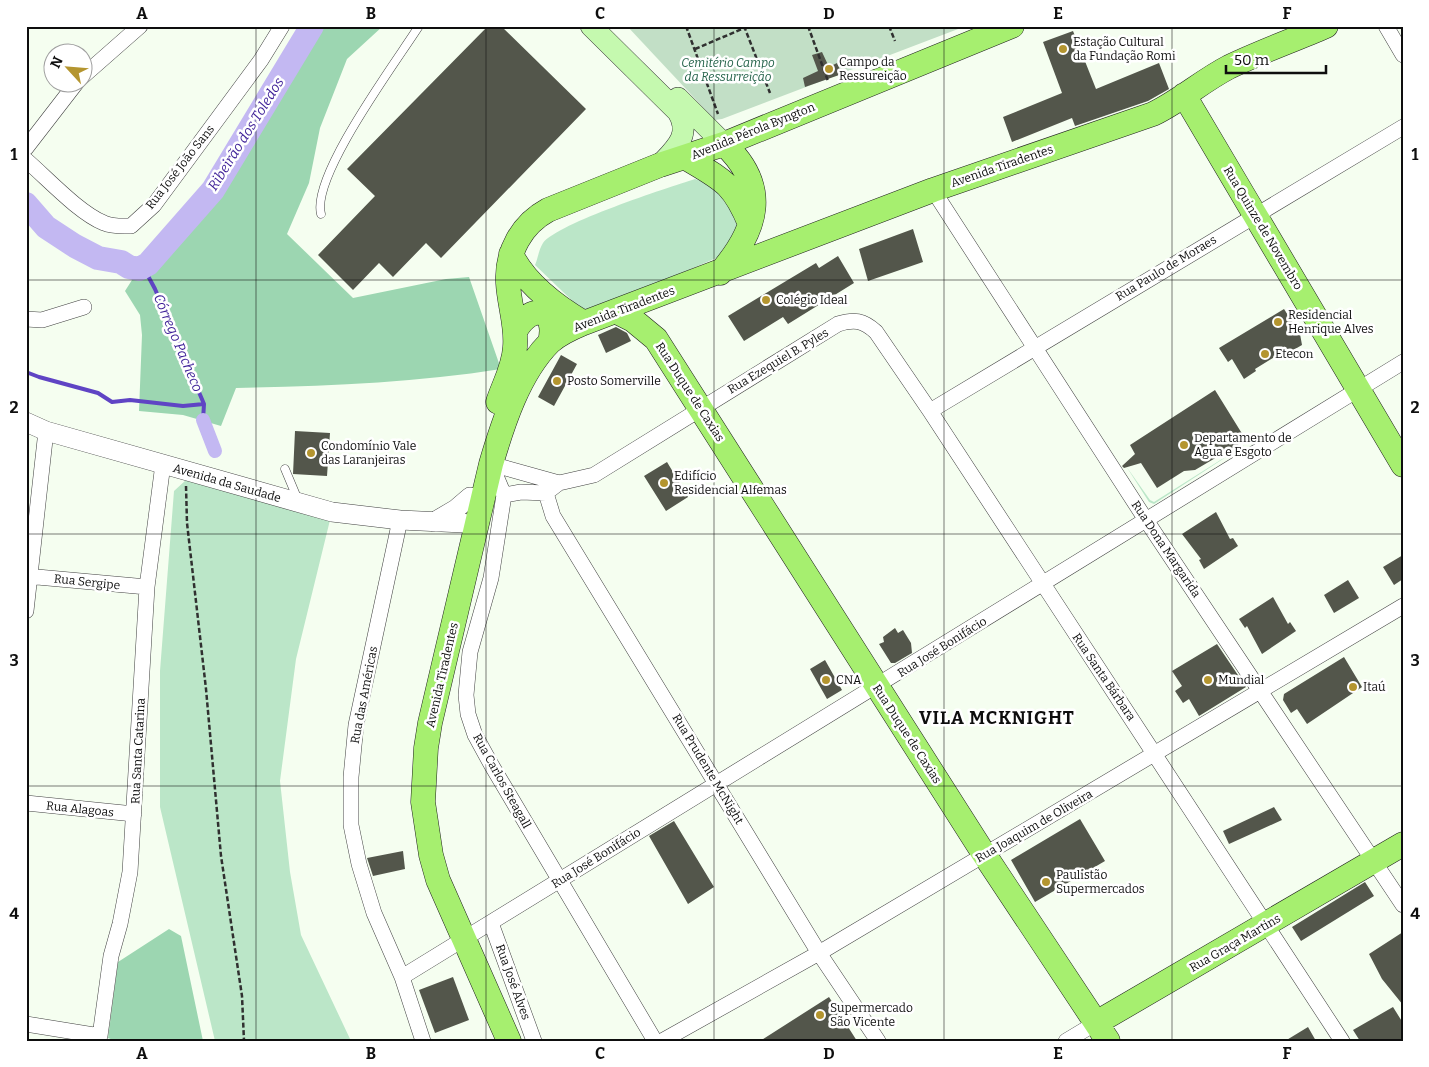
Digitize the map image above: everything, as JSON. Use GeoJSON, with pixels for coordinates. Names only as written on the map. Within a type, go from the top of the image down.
{"type":"FeatureCollection","features":[{"type":"Feature","properties":{"kind":"main road"},"geometry":{"type":"LineString","coordinates":[[591,26],[678,112],[683,120],[685,130],[681,139],[660,165]]}},
{"type":"Feature","properties":{"kind":"main road"},"geometry":{"type":"LineString","coordinates":[[609,26],[746,168],[752,188],[754,215],[742,245],[720,273]]}},
{"type":"Feature","properties":{"kind":"main road","name":"Avenida Pérola Byngton"},"geometry":{"type":"LineString","coordinates":[[511,254],[520,233],[533,218],[548,210],[660,165],[724,144],[1012,26]]}},
{"type":"Feature","properties":{"kind":"main road","name":"Avenida Tiradentes"},"geometry":{"type":"LineString","coordinates":[[471,510],[491,464],[500,433],[521,386],[550,342],[559,335],[584,323],[720,273],[933,190],[1153,114],[1230,67],[1326,26]]}},
{"type":"Feature","properties":{"kind":"main road","name":"Rua Quinze de Novembro"},"geometry":{"type":"LineString","coordinates":[[1184,96],[1256,214],[1403,465]]}},
{"type":"Feature","properties":{"kind":"main road"},"geometry":{"type":"LineString","coordinates":[[686,158],[730,186],[739,199],[751,226]]}},
{"type":"Feature","properties":{"kind":"main road"},"geometry":{"type":"LineString","coordinates":[[511,254],[526,278],[572,316],[584,323]]}},
{"type":"Feature","properties":{"kind":"main road","name":"Avenida Tiradentes"},"geometry":{"type":"LineString","coordinates":[[509,1041],[427,887],[412,832],[410,775],[418,718],[471,510],[489,426],[513,363],[516,330],[508,282],[511,254]]}},
{"type":"Feature","properties":{"kind":"main road"},"geometry":{"type":"LineString","coordinates":[[516,330],[521,320],[529,315],[536,312],[547,315],[551,320],[553,330],[550,342]]}},
{"type":"Feature","properties":{"kind":"main road","name":"Rua Duque de Caxias"},"geometry":{"type":"LineString","coordinates":[[617,312],[633,320],[656,339],[984,854],[1102,1032]]}},
{"type":"Feature","properties":{"kind":"main road","name":"Rua Graça Martins"},"geometry":{"type":"LineString","coordinates":[[1102,1032],[1267,924],[1403,844]]}},
{"type":"Feature","properties":{"kind":"main road","name":"Avenida Tiradentes"},"geometry":{"type":"LineString","coordinates":[[458,943],[491,1041]]}},
{"type":"Feature","properties":{"kind":"street"},"geometry":{"type":"LineString","coordinates":[[92,68],[140,26]]}},
{"type":"Feature","properties":{"kind":"street","name":"Rua José João Sans"},"geometry":{"type":"LineString","coordinates":[[26,160],[72,202],[103,223],[114,226],[131,226],[154,205],[261,60],[282,26]]}},
{"type":"Feature","properties":{"kind":"street"},"geometry":{"type":"LineString","coordinates":[[1386,26],[1403,55]]}},
{"type":"Feature","properties":{"kind":"street"},"geometry":{"type":"LineString","coordinates":[[26,148],[69,92]]}},
{"type":"Feature","properties":{"kind":"street","name":"Rua Paulo de Moraes"},"geometry":{"type":"LineString","coordinates":[[930,410],[1403,127]]}},
{"type":"Feature","properties":{"kind":"street","name":"Rua Dona Margarida"},"geometry":{"type":"LineString","coordinates":[[933,190],[1033,348],[1146,520],[1262,691],[1403,905]]}},
{"type":"Feature","properties":{"kind":"street"},"geometry":{"type":"LineString","coordinates":[[26,319],[42,320],[84,307]]}},
{"type":"Feature","properties":{"kind":"street","name":"Rua Ezequiel B. Pyles"},"geometry":{"type":"LineString","coordinates":[[559,483],[594,474],[838,324],[858,320]]}},
{"type":"Feature","properties":{"kind":"street","name":"Rua Santa Bárbara"},"geometry":{"type":"LineString","coordinates":[[858,320],[876,332],[930,410],[1042,585],[1156,755],[1342,1041]]}},
{"type":"Feature","properties":{"kind":"street","name":"Rua José Bonifácio"},"geometry":{"type":"LineString","coordinates":[[402,977],[877,687],[1403,362]]}},
{"type":"Feature","properties":{"kind":"street","name":"Avenida da Saudade"},"geometry":{"type":"LineString","coordinates":[[26,422],[46,431],[185,472],[332,512],[433,522],[471,510]]}},
{"type":"Feature","properties":{"kind":"street"},"geometry":{"type":"LineString","coordinates":[[26,611],[28,576],[46,431]]}},
{"type":"Feature","properties":{"kind":"street","name":"Rua Santa Catarina"},"geometry":{"type":"LineString","coordinates":[[26,1024],[100,1036],[111,956],[120,924],[130,872],[147,588],[163,464]]}},
{"type":"Feature","properties":{"kind":"street"},"geometry":{"type":"LineString","coordinates":[[491,464],[559,483]]}},
{"type":"Feature","properties":{"kind":"street"},"geometry":{"type":"LineString","coordinates":[[491,464],[504,495],[521,492],[546,493],[559,483]]}},
{"type":"Feature","properties":{"kind":"street","name":"Rua Prudente McNight"},"geometry":{"type":"LineString","coordinates":[[546,493],[553,516],[819,953],[878,1041]]}},
{"type":"Feature","properties":{"kind":"street","name":"Rua Carlos Steagall"},"geometry":{"type":"LineString","coordinates":[[504,495],[491,578],[470,652],[466,695],[468,714],[475,735],[492,766],[656,1041]]}},
{"type":"Feature","properties":{"kind":"street"},"geometry":{"type":"LineString","coordinates":[[433,522],[456,509],[471,510]]}},
{"type":"Feature","properties":{"kind":"street","name":"Rua das Américas"},"geometry":{"type":"LineString","coordinates":[[400,520],[356,725],[351,777],[351,825],[359,864],[374,913],[402,977],[423,1041]]}},
{"type":"Feature","properties":{"kind":"street","name":"Rua Sergipe"},"geometry":{"type":"LineString","coordinates":[[28,576],[147,588]]}},
{"type":"Feature","properties":{"kind":"street","name":"Rua Joaquim de Oliveira"},"geometry":{"type":"LineString","coordinates":[[662,1041],[819,953],[984,854],[1156,755],[1403,606]]}},
{"type":"Feature","properties":{"kind":"street","name":"Rua Alagoas"},"geometry":{"type":"LineString","coordinates":[[26,803],[134,814]]}},
{"type":"Feature","properties":{"kind":"street","name":"Rua José Alves"},"geometry":{"type":"LineString","coordinates":[[491,923],[534,1041]]}},
{"type":"Feature","properties":{"kind":"street","name":"Rua Graça Martins"},"geometry":{"type":"LineString","coordinates":[[1066,1041],[1102,1032]]}},
{"type":"Feature","properties":{"kind":"lane"},"geometry":{"type":"LineString","coordinates":[[320,214],[318,204],[335,157],[420,26]]}},
{"type":"Feature","properties":{"kind":"lane"},"geometry":{"type":"LineString","coordinates":[[285,469],[300,504]]}},
{"type":"Feature","properties":{"kind":"path"},"geometry":{"type":"LineString","coordinates":[[686,26],[719,115]]}},
{"type":"Feature","properties":{"kind":"path"},"geometry":{"type":"LineString","coordinates":[[695,50],[749,26]]}},
{"type":"Feature","properties":{"kind":"path"},"geometry":{"type":"LineString","coordinates":[[808,26],[829,84]]}},
{"type":"Feature","properties":{"kind":"path"},"geometry":{"type":"LineString","coordinates":[[889,26],[895,42]]}},
{"type":"Feature","properties":{"kind":"path"},"geometry":{"type":"LineString","coordinates":[[744,27],[770,93]]}},
{"type":"Feature","properties":{"kind":"path"},"geometry":{"type":"LineString","coordinates":[[185,472],[187,523],[206,689],[221,856],[242,996],[244,1041]]}},
{"type":"Feature","properties":{"kind":"green space"},"geometry":{"type":"Polygon","coordinates":[[[312,26],[383,26],[347,59],[320,128],[309,183],[287,234],[353,298],[446,279],[469,277],[501,369],[402,381],[236,388],[221,426],[183,415],[139,411],[142,335],[140,315],[125,291],[139,269],[148,264],[213,190],[312,26]]]}},
{"type":"Feature","properties":{"kind":"green space","name":"Cemitério Campo da Ressurreição"},"geometry":{"type":"Polygon","coordinates":[[[627,26],[966,26],[722,119],[715,120],[627,26]]]}},
{"type":"Feature","properties":{"kind":"green space"},"geometry":{"type":"Polygon","coordinates":[[[695,179],[718,187],[737,205],[739,231],[735,250],[586,314],[535,265],[543,243],[569,226],[614,207],[695,179]]]}},
{"type":"Feature","properties":{"kind":"green space"},"geometry":{"type":"Polygon","coordinates":[[[1249,442],[1154,504],[1149,502],[1126,466],[1150,500],[1154,502],[1249,442]]]}},
{"type":"Feature","properties":{"kind":"green space"},"geometry":{"type":"Polygon","coordinates":[[[186,480],[330,520],[296,659],[280,781],[290,872],[301,935],[351,1041],[215,1041],[160,807],[160,671],[174,491],[186,480]]]}},
{"type":"Feature","properties":{"kind":"green space"},"geometry":{"type":"Polygon","coordinates":[[[169,929],[181,936],[203,1041],[116,1041],[108,1038],[118,962],[169,929]]]}},
{"type":"Feature","properties":{"kind":"building"},"geometry":{"type":"Polygon","coordinates":[[[488,26],[501,26],[586,109],[441,258],[426,243],[393,277],[379,263],[353,290],[318,255],[375,196],[347,169],[488,26]]]}},
{"type":"Feature","properties":{"kind":"building"},"geometry":{"type":"Polygon","coordinates":[[[1073,31],[1096,89],[1159,63],[1169,89],[1148,101],[1075,126],[1072,118],[1012,142],[1003,117],[1062,93],[1043,42],[1073,31]]]}},
{"type":"Feature","properties":{"kind":"building","name":"Campo da Ressureição"},"geometry":{"type":"Polygon","coordinates":[[[822,52],[829,67],[837,63],[842,74],[805,87],[803,78],[818,71],[812,55],[822,52]]]}},
{"type":"Feature","properties":{"kind":"building"},"geometry":{"type":"Polygon","coordinates":[[[913,229],[923,262],[868,281],[859,249],[913,229]]]}},
{"type":"Feature","properties":{"kind":"building"},"geometry":{"type":"Polygon","coordinates":[[[838,256],[854,283],[788,324],[783,317],[744,341],[728,316],[816,263],[819,268],[838,256]]]}},
{"type":"Feature","properties":{"kind":"building"},"geometry":{"type":"Polygon","coordinates":[[[1284,309],[1300,334],[1302,345],[1283,356],[1281,353],[1255,369],[1256,371],[1244,379],[1232,359],[1228,362],[1219,348],[1284,309]]]}},
{"type":"Feature","properties":{"kind":"building"},"geometry":{"type":"Polygon","coordinates":[[[616,327],[627,333],[631,341],[606,353],[598,335],[616,327]]]}},
{"type":"Feature","properties":{"kind":"building","name":"Posto Somerville"},"geometry":{"type":"Polygon","coordinates":[[[561,355],[577,364],[554,406],[538,397],[561,355]]]}},
{"type":"Feature","properties":{"kind":"building"},"geometry":{"type":"Polygon","coordinates":[[[1215,390],[1246,440],[1195,470],[1184,471],[1157,488],[1141,463],[1124,468],[1122,466],[1135,454],[1130,445],[1215,390]]]}},
{"type":"Feature","properties":{"kind":"building","name":"Condomínio Vale das Laranjeiras"},"geometry":{"type":"Polygon","coordinates":[[[295,431],[330,433],[327,476],[293,474],[295,431]]]}},
{"type":"Feature","properties":{"kind":"building","name":"Edifício Residencial Alfemas"},"geometry":{"type":"Polygon","coordinates":[[[667,462],[688,497],[666,511],[644,476],[667,462]]]}},
{"type":"Feature","properties":{"kind":"building"},"geometry":{"type":"Polygon","coordinates":[[[1216,512],[1230,539],[1233,538],[1238,546],[1204,569],[1199,560],[1201,559],[1182,534],[1216,512]]]}},
{"type":"Feature","properties":{"kind":"building"},"geometry":{"type":"Polygon","coordinates":[[[1403,555],[1403,579],[1394,585],[1383,567],[1403,555]]]}},
{"type":"Feature","properties":{"kind":"building"},"geometry":{"type":"Polygon","coordinates":[[[1348,580],[1359,598],[1334,613],[1324,595],[1348,580]]]}},
{"type":"Feature","properties":{"kind":"building"},"geometry":{"type":"Polygon","coordinates":[[[1273,597],[1288,624],[1290,622],[1296,631],[1262,654],[1247,626],[1245,628],[1239,619],[1273,597]]]}},
{"type":"Feature","properties":{"kind":"building"},"geometry":{"type":"Polygon","coordinates":[[[895,628],[898,633],[903,630],[911,643],[912,653],[895,663],[891,663],[879,644],[884,642],[883,637],[895,628]]]}},
{"type":"Feature","properties":{"kind":"building","name":"Mundial"},"geometry":{"type":"Polygon","coordinates":[[[1217,644],[1246,687],[1199,716],[1189,699],[1183,703],[1175,691],[1182,686],[1172,671],[1217,644]]]}},
{"type":"Feature","properties":{"kind":"building"},"geometry":{"type":"Polygon","coordinates":[[[1344,657],[1362,687],[1307,724],[1297,709],[1291,713],[1283,700],[1284,694],[1344,657]]]}},
{"type":"Feature","properties":{"kind":"building","name":"CNA"},"geometry":{"type":"Polygon","coordinates":[[[825,660],[842,690],[827,699],[810,669],[825,660]]]}},
{"type":"Feature","properties":{"kind":"building"},"geometry":{"type":"Polygon","coordinates":[[[1274,807],[1282,820],[1229,844],[1223,831],[1274,807]]]}},
{"type":"Feature","properties":{"kind":"building","name":"Paulistão Supermercados"},"geometry":{"type":"Polygon","coordinates":[[[1080,819],[1105,861],[1035,902],[1011,860],[1080,819]]]}},
{"type":"Feature","properties":{"kind":"building"},"geometry":{"type":"Polygon","coordinates":[[[674,821],[714,887],[688,904],[649,836],[674,821]]]}},
{"type":"Feature","properties":{"kind":"building"},"geometry":{"type":"Polygon","coordinates":[[[403,851],[405,869],[373,876],[367,858],[403,851]]]}},
{"type":"Feature","properties":{"kind":"building"},"geometry":{"type":"Polygon","coordinates":[[[1365,882],[1374,896],[1301,941],[1292,927],[1365,882]]]}},
{"type":"Feature","properties":{"kind":"building"},"geometry":{"type":"Polygon","coordinates":[[[1403,932],[1403,1005],[1382,979],[1369,954],[1403,932]]]}},
{"type":"Feature","properties":{"kind":"building"},"geometry":{"type":"Polygon","coordinates":[[[453,977],[469,1020],[435,1033],[419,990],[453,977]]]}},
{"type":"Feature","properties":{"kind":"building","name":"Supermercado São Vicente"},"geometry":{"type":"Polygon","coordinates":[[[829,997],[857,1041],[760,1041],[829,997]]]}},
{"type":"Feature","properties":{"kind":"building"},"geometry":{"type":"Polygon","coordinates":[[[1393,1007],[1403,1023],[1403,1041],[1360,1041],[1353,1030],[1393,1007]]]}},
{"type":"Feature","properties":{"kind":"building"},"geometry":{"type":"Polygon","coordinates":[[[1308,1027],[1316,1041],[1285,1041],[1308,1027]]]}},
{"type":"Feature","properties":{"kind":"waterway","name":"Ribeirão dos Toledos"},"geometry":{"type":"LineString","coordinates":[[26,204],[46,227],[98,258],[121,262],[129,267],[139,269],[148,264],[213,190],[312,26]]}},
{"type":"Feature","properties":{"kind":"waterway","name":"Córrego Pacheco"},"geometry":{"type":"LineString","coordinates":[[139,269],[147,274],[155,289],[204,404],[203,420],[215,451]]}},
{"type":"Feature","properties":{"kind":"waterway"},"geometry":{"type":"LineString","coordinates":[[26,372],[98,393],[112,402],[130,400],[183,406],[204,404]]}},
{"type":"Feature","properties":{"kind":"waterway","name":"Córrego Pacheco"},"geometry":{"type":"LineString","coordinates":[[203,420],[215,451]]}},
{"type":"Feature","properties":{"kind":"place","name":"Estação Cultural da Fundação Romi"},"geometry":{"type":"Point","coordinates":[1063,49]}},
{"type":"Feature","properties":{"kind":"place","name":"Campo da Ressureição"},"geometry":{"type":"Point","coordinates":[829,69]}},
{"type":"Feature","properties":{"kind":"place","name":"Colégio Ideal"},"geometry":{"type":"Point","coordinates":[766,300]}},
{"type":"Feature","properties":{"kind":"place","name":"Residencial Henrique Alves"},"geometry":{"type":"Point","coordinates":[1278,322]}},
{"type":"Feature","properties":{"kind":"place","name":"Etecon"},"geometry":{"type":"Point","coordinates":[1265,354]}},
{"type":"Feature","properties":{"kind":"place","name":"Posto Somerville"},"geometry":{"type":"Point","coordinates":[557,381]}},
{"type":"Feature","properties":{"kind":"place","name":"Departamento de Agua e Esgoto"},"geometry":{"type":"Point","coordinates":[1184,445]}},
{"type":"Feature","properties":{"kind":"place","name":"Condomínio Vale das Laranjeiras"},"geometry":{"type":"Point","coordinates":[311,453]}},
{"type":"Feature","properties":{"kind":"place","name":"Edifício Residencial Alfemas"},"geometry":{"type":"Point","coordinates":[664,483]}},
{"type":"Feature","properties":{"kind":"place","name":"CNA"},"geometry":{"type":"Point","coordinates":[826,680]}},
{"type":"Feature","properties":{"kind":"place","name":"Mundial"},"geometry":{"type":"Point","coordinates":[1208,680]}},
{"type":"Feature","properties":{"kind":"place","name":"Itaú"},"geometry":{"type":"Point","coordinates":[1353,687]}},
{"type":"Feature","properties":{"kind":"place","name":"Paulistão Supermercados"},"geometry":{"type":"Point","coordinates":[1046,882]}},
{"type":"Feature","properties":{"kind":"place","name":"Supermercado São Vicente"},"geometry":{"type":"Point","coordinates":[820,1015]}},
{"type":"Feature","properties":{"kind":"district","name":"VILA MCKNIGHT"},"geometry":{"type":"Point","coordinates":[997,718]}}]}
